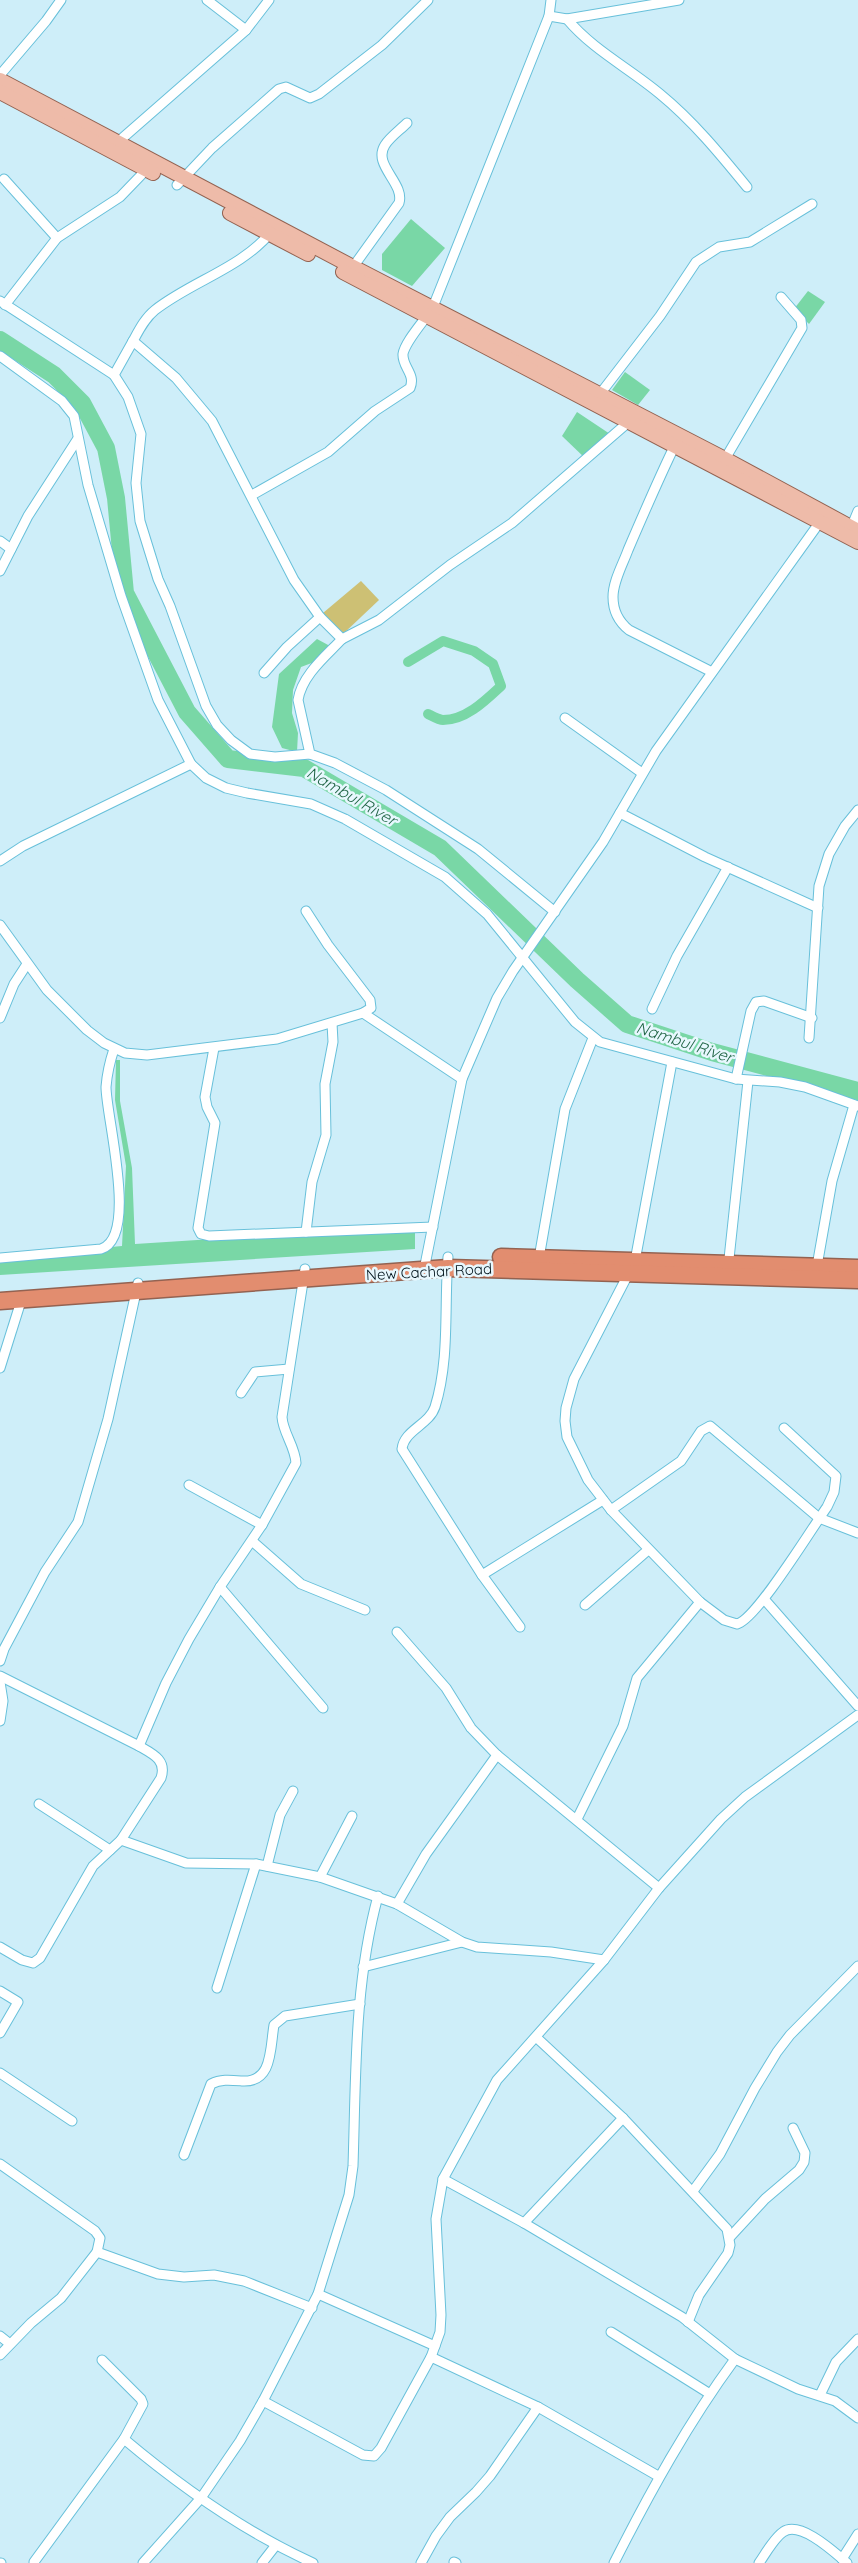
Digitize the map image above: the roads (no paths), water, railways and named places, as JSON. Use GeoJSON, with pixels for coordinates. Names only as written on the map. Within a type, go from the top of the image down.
{"type":"FeatureCollection","features":[{"type":"Feature","properties":{"kind":"highway","name":"New Cachar Road"},"geometry":{"type":"LineString","coordinates":[[0,1301],[21,1301],[137,1288],[426,1264],[538,1258],[631,1268]]}},
{"type":"Feature","properties":{"kind":"highway","name":"New Cachar Road"},"geometry":{"type":"LineString","coordinates":[[448,1263],[850,1273]]}},
{"type":"Feature","properties":{"kind":"highway","name":"New Cachar Road"},"geometry":{"type":"LineString","coordinates":[[728,1270],[817,1266],[850,1273]]}},
{"type":"Feature","properties":{"kind":"highway","name":"New Cachar Road"},"geometry":{"type":"LineString","coordinates":[[0,1291],[137,1288]]}},
{"type":"Feature","properties":{"kind":"main road"},"geometry":{"type":"LineString","coordinates":[[0,80],[118,142],[181,182],[634,417],[725,459],[858,542]]}},
{"type":"Feature","properties":{"kind":"main road"},"geometry":{"type":"LineString","coordinates":[[0,92],[147,169],[181,182]]}},
{"type":"Feature","properties":{"kind":"main road"},"geometry":{"type":"LineString","coordinates":[[273,230],[353,267],[430,312],[600,394],[675,445],[822,518],[854,530]]}},
{"type":"Feature","properties":{"kind":"street"},"geometry":{"type":"LineString","coordinates":[[0,75],[34,36],[61,0]]}},
{"type":"Feature","properties":{"kind":"street"},"geometry":{"type":"LineString","coordinates":[[207,0],[246,30]]}},
{"type":"Feature","properties":{"kind":"street"},"geometry":{"type":"LineString","coordinates":[[118,142],[246,30],[269,0]]}},
{"type":"Feature","properties":{"kind":"street"},"geometry":{"type":"LineString","coordinates":[[181,182],[212,148],[279,88],[286,87],[306,97],[319,94],[382,45],[428,0]]}},
{"type":"Feature","properties":{"kind":"street"},"geometry":{"type":"LineString","coordinates":[[252,495],[328,452],[375,411],[410,388],[412,377],[404,354],[430,312],[549,16],[551,0]]}},
{"type":"Feature","properties":{"kind":"street"},"geometry":{"type":"LineString","coordinates":[[549,16],[567,19],[679,0]]}},
{"type":"Feature","properties":{"kind":"street"},"geometry":{"type":"LineString","coordinates":[[567,19],[598,49],[660,93],[690,121],[747,186]]}},
{"type":"Feature","properties":{"kind":"street"},"geometry":{"type":"LineString","coordinates":[[353,267],[399,203],[401,197],[383,162],[382,152],[384,146],[407,123]]}},
{"type":"Feature","properties":{"kind":"street"},"geometry":{"type":"LineString","coordinates":[[147,169],[120,196],[57,238],[2,303],[114,375],[128,397],[141,434],[136,483],[140,521],[158,579],[170,606],[206,706],[217,725],[231,740],[250,754],[275,757],[310,754],[335,763],[386,790],[478,849],[555,913]]}},
{"type":"Feature","properties":{"kind":"street"},"geometry":{"type":"LineString","coordinates":[[4,179],[57,238]]}},
{"type":"Feature","properties":{"kind":"street"},"geometry":{"type":"LineString","coordinates":[[600,394],[660,316],[696,262],[719,247],[750,242],[812,204]]}},
{"type":"Feature","properties":{"kind":"street"},"geometry":{"type":"LineString","coordinates":[[114,375],[142,325],[155,311],[248,254],[273,230]]}},
{"type":"Feature","properties":{"kind":"street"},"geometry":{"type":"LineString","coordinates":[[725,459],[802,328],[801,320],[781,297]]}},
{"type":"Feature","properties":{"kind":"street"},"geometry":{"type":"LineString","coordinates":[[133,341],[176,378],[197,400],[212,421],[252,495],[262,520],[294,580],[320,617],[342,639]]}},
{"type":"Feature","properties":{"kind":"street"},"geometry":{"type":"LineString","coordinates":[[0,356],[62,401],[74,416],[77,440],[88,485],[121,596],[158,700],[191,764],[206,778],[226,788],[311,804],[402,851],[464,892],[487,914],[524,957],[575,1022],[593,1038],[626,1051],[736,1076],[748,1081],[780,1082],[796,1086],[856,1106],[832,1181],[817,1266]]}},
{"type":"Feature","properties":{"kind":"street"},"geometry":{"type":"LineString","coordinates":[[310,754],[298,700],[299,692],[319,663],[342,639],[379,620],[450,565],[512,523],[634,417]]}},
{"type":"Feature","properties":{"kind":"street"},"geometry":{"type":"LineString","coordinates":[[0,571],[50,479],[77,440]]}},
{"type":"Feature","properties":{"kind":"street"},"geometry":{"type":"LineString","coordinates":[[675,445],[656,484],[619,572],[613,594],[613,603],[622,624],[629,630],[712,672]]}},
{"type":"Feature","properties":{"kind":"street"},"geometry":{"type":"LineString","coordinates":[[854,530],[858,512]]}},
{"type":"Feature","properties":{"kind":"street"},"geometry":{"type":"LineString","coordinates":[[426,1264],[462,1080],[497,998],[604,842],[642,773],[822,518]]}},
{"type":"Feature","properties":{"kind":"street"},"geometry":{"type":"LineString","coordinates":[[0,541],[11,549]]}},
{"type":"Feature","properties":{"kind":"street"},"geometry":{"type":"LineString","coordinates":[[264,673],[320,617]]}},
{"type":"Feature","properties":{"kind":"street"},"geometry":{"type":"LineString","coordinates":[[565,718],[642,773]]}},
{"type":"Feature","properties":{"kind":"street"},"geometry":{"type":"LineString","coordinates":[[1,859],[23,846],[191,764]]}},
{"type":"Feature","properties":{"kind":"street"},"geometry":{"type":"LineString","coordinates":[[809,1038],[822,871],[845,826],[858,810]]}},
{"type":"Feature","properties":{"kind":"street"},"geometry":{"type":"LineString","coordinates":[[620,814],[728,867],[818,908]]}},
{"type":"Feature","properties":{"kind":"street"},"geometry":{"type":"LineString","coordinates":[[652,1009],[677,956],[728,867]]}},
{"type":"Feature","properties":{"kind":"street"},"geometry":{"type":"LineString","coordinates":[[0,925],[11,937],[27,964],[47,990],[87,1030],[114,1049],[138,1056],[278,1040],[363,1013],[371,1008],[370,1000],[328,945],[306,911]]}},
{"type":"Feature","properties":{"kind":"street"},"geometry":{"type":"LineString","coordinates":[[0,1018],[14,984],[27,964]]}},
{"type":"Feature","properties":{"kind":"street"},"geometry":{"type":"LineString","coordinates":[[736,1076],[752,1011],[756,1002],[764,1001],[812,1018]]}},
{"type":"Feature","properties":{"kind":"street"},"geometry":{"type":"LineString","coordinates":[[363,1013],[462,1080]]}},
{"type":"Feature","properties":{"kind":"street"},"geometry":{"type":"LineString","coordinates":[[306,1232],[312,1182],[326,1135],[325,1084],[333,1042],[332,1023]]}},
{"type":"Feature","properties":{"kind":"street"},"geometry":{"type":"LineString","coordinates":[[538,1258],[565,1110],[593,1038]]}},
{"type":"Feature","properties":{"kind":"street"},"geometry":{"type":"LineString","coordinates":[[214,1048],[205,1097],[207,1108],[215,1124],[203,1189],[199,1231],[209,1236],[433,1227]]}},
{"type":"Feature","properties":{"kind":"street"},"geometry":{"type":"LineString","coordinates":[[0,1258],[101,1249],[109,1245],[113,1238],[118,1218],[120,1195],[106,1087],[114,1049]]}},
{"type":"Feature","properties":{"kind":"street"},"geometry":{"type":"LineString","coordinates":[[672,1062],[631,1268],[574,1379],[566,1408],[567,1437],[588,1480],[611,1510],[700,1602],[724,1620],[737,1624],[746,1620],[764,1599],[819,1518],[834,1492],[836,1476],[784,1428]]}},
{"type":"Feature","properties":{"kind":"street"},"geometry":{"type":"LineString","coordinates":[[728,1270],[748,1081]]}},
{"type":"Feature","properties":{"kind":"street"},"geometry":{"type":"LineString","coordinates":[[448,1263],[445,1342],[435,1407],[428,1419],[407,1438],[402,1449],[482,1575],[520,1628]]}},
{"type":"Feature","properties":{"kind":"street"},"geometry":{"type":"LineString","coordinates":[[139,1746],[166,1683],[220,1587],[262,1526],[296,1463],[282,1416],[304,1274]]}},
{"type":"Feature","properties":{"kind":"street"},"geometry":{"type":"LineString","coordinates":[[0,1661],[4,1649],[45,1572],[78,1522],[108,1418],[137,1288]]}},
{"type":"Feature","properties":{"kind":"street"},"geometry":{"type":"LineString","coordinates":[[0,1368],[21,1301]]}},
{"type":"Feature","properties":{"kind":"street"},"geometry":{"type":"LineString","coordinates":[[241,1393],[254,1372],[289,1369]]}},
{"type":"Feature","properties":{"kind":"street"},"geometry":{"type":"LineString","coordinates":[[611,1510],[681,1460],[701,1431],[710,1426],[819,1518],[858,1533]]}},
{"type":"Feature","properties":{"kind":"street"},"geometry":{"type":"LineString","coordinates":[[189,1485],[262,1526]]}},
{"type":"Feature","properties":{"kind":"street"},"geometry":{"type":"LineString","coordinates":[[482,1575],[603,1500]]}},
{"type":"Feature","properties":{"kind":"street"},"geometry":{"type":"LineString","coordinates":[[252,1541],[301,1584],[365,1610]]}},
{"type":"Feature","properties":{"kind":"street"},"geometry":{"type":"LineString","coordinates":[[585,1605],[648,1550]]}},
{"type":"Feature","properties":{"kind":"street"},"geometry":{"type":"LineString","coordinates":[[220,1587],[323,1708]]}},
{"type":"Feature","properties":{"kind":"street"},"geometry":{"type":"LineString","coordinates":[[764,1599],[858,1706]]}},
{"type":"Feature","properties":{"kind":"street"},"geometry":{"type":"LineString","coordinates":[[577,1819],[623,1726],[637,1678],[700,1602]]}},
{"type":"Feature","properties":{"kind":"street"},"geometry":{"type":"LineString","coordinates":[[397,1632],[446,1688],[471,1728],[497,1756],[577,1819],[659,1888]]}},
{"type":"Feature","properties":{"kind":"street"},"geometry":{"type":"LineString","coordinates":[[0,1676],[139,1746],[161,1762],[162,1774],[120,1840],[93,1866],[40,1958],[33,1962],[22,1960],[0,1947]]}},
{"type":"Feature","properties":{"kind":"street"},"geometry":{"type":"LineString","coordinates":[[0,1682],[4,1701],[0,1720]]}},
{"type":"Feature","properties":{"kind":"street"},"geometry":{"type":"LineString","coordinates":[[263,2401],[362,2455],[374,2456],[381,2448],[436,2346],[441,2316],[436,2219],[443,2179],[497,2080],[604,1960],[659,1888],[720,1819],[745,1798],[858,1715]]}},
{"type":"Feature","properties":{"kind":"street"},"geometry":{"type":"LineString","coordinates":[[397,1904],[426,1854],[497,1756]]}},
{"type":"Feature","properties":{"kind":"street"},"geometry":{"type":"LineString","coordinates":[[267,1866],[280,1815],[293,1791]]}},
{"type":"Feature","properties":{"kind":"street"},"geometry":{"type":"LineString","coordinates":[[39,1804],[110,1850]]}},
{"type":"Feature","properties":{"kind":"street"},"geometry":{"type":"LineString","coordinates":[[320,1877],[352,1816]]}},
{"type":"Feature","properties":{"kind":"street"},"geometry":{"type":"LineString","coordinates":[[120,1840],[186,1863],[256,1864],[320,1877],[397,1904],[462,1942],[477,1946],[551,1952],[604,1960]]}},
{"type":"Feature","properties":{"kind":"street"},"geometry":{"type":"LineString","coordinates":[[217,1988],[256,1864]]}},
{"type":"Feature","properties":{"kind":"street"},"geometry":{"type":"LineString","coordinates":[[143,2563],[201,2498],[240,2441],[263,2401],[318,2294],[349,2195],[353,2166],[363,1968],[369,1931],[378,1896]]}},
{"type":"Feature","properties":{"kind":"street"},"geometry":{"type":"LineString","coordinates":[[363,1968],[462,1942]]}},
{"type":"Feature","properties":{"kind":"street"},"geometry":{"type":"LineString","coordinates":[[693,2191],[720,2154],[755,2088],[777,2052],[790,2035],[858,1966]]}},
{"type":"Feature","properties":{"kind":"street"},"geometry":{"type":"LineString","coordinates":[[0,1991],[18,2002],[0,2033]]}},
{"type":"Feature","properties":{"kind":"street"},"geometry":{"type":"LineString","coordinates":[[184,2154],[211,2084],[220,2080],[252,2081],[259,2078],[267,2068],[274,2025],[278,2019],[285,2016],[360,2004]]}},
{"type":"Feature","properties":{"kind":"street"},"geometry":{"type":"LineString","coordinates":[[536,2038],[623,2118],[724,2224],[730,2237],[728,2253],[700,2295],[688,2322]]}},
{"type":"Feature","properties":{"kind":"street"},"geometry":{"type":"LineString","coordinates":[[0,2073],[72,2121]]}},
{"type":"Feature","properties":{"kind":"street"},"geometry":{"type":"LineString","coordinates":[[524,2223],[623,2118]]}},
{"type":"Feature","properties":{"kind":"street"},"geometry":{"type":"LineString","coordinates":[[730,2237],[765,2199],[799,2170],[804,2162],[805,2153],[793,2128]]}},
{"type":"Feature","properties":{"kind":"street"},"geometry":{"type":"LineString","coordinates":[[0,2164],[95,2231],[100,2238],[97,2252],[61,2298],[0,2355]]}},
{"type":"Feature","properties":{"kind":"street"},"geometry":{"type":"LineString","coordinates":[[443,2179],[524,2223],[688,2322],[735,2359],[798,2389],[835,2401],[858,2418]]}},
{"type":"Feature","properties":{"kind":"street"},"geometry":{"type":"LineString","coordinates":[[97,2252],[158,2274],[184,2277],[214,2276],[244,2281],[312,2308]]}},
{"type":"Feature","properties":{"kind":"street"},"geometry":{"type":"LineString","coordinates":[[318,2294],[436,2346]]}},
{"type":"Feature","properties":{"kind":"street"},"geometry":{"type":"LineString","coordinates":[[611,2332],[710,2394]]}},
{"type":"Feature","properties":{"kind":"street"},"geometry":{"type":"LineString","coordinates":[[0,2336],[10,2344]]}},
{"type":"Feature","properties":{"kind":"street"},"geometry":{"type":"LineString","coordinates":[[820,2395],[836,2362],[858,2339]]}},
{"type":"Feature","properties":{"kind":"street"},"geometry":{"type":"LineString","coordinates":[[431,2357],[538,2407],[658,2476]]}},
{"type":"Feature","properties":{"kind":"street"},"geometry":{"type":"LineString","coordinates":[[614,2563],[658,2476],[710,2394],[735,2359]]}},
{"type":"Feature","properties":{"kind":"street"},"geometry":{"type":"LineString","coordinates":[[33,2563],[124,2438],[143,2404],[141,2399],[102,2360]]}},
{"type":"Feature","properties":{"kind":"street"},"geometry":{"type":"LineString","coordinates":[[422,2563],[436,2536],[450,2517],[486,2481],[538,2407]]}},
{"type":"Feature","properties":{"kind":"street"},"geometry":{"type":"LineString","coordinates":[[124,2438],[201,2498],[276,2545],[313,2563]]}},
{"type":"Feature","properties":{"kind":"street"},"geometry":{"type":"LineString","coordinates":[[759,2563],[782,2532],[791,2528],[803,2530],[844,2561],[858,2534]]}},
{"type":"Feature","properties":{"kind":"street"},"geometry":{"type":"LineString","coordinates":[[262,2563],[276,2545]]}},
{"type":"Feature","properties":{"kind":"waterway","name":"Nambul River"},"geometry":{"type":"LineString","coordinates":[[0,340],[54,375],[82,403],[106,448],[116,498],[125,593],[187,712],[228,759],[304,768],[440,848],[577,980],[627,1024],[712,1052],[858,1091]]}},
{"type":"Feature","properties":{"kind":"waterway"},"geometry":{"type":"LineString","coordinates":[[408,662],[443,641],[474,651],[493,664],[501,686],[482,703],[468,713],[451,719],[441,720],[428,714]]}}]}
